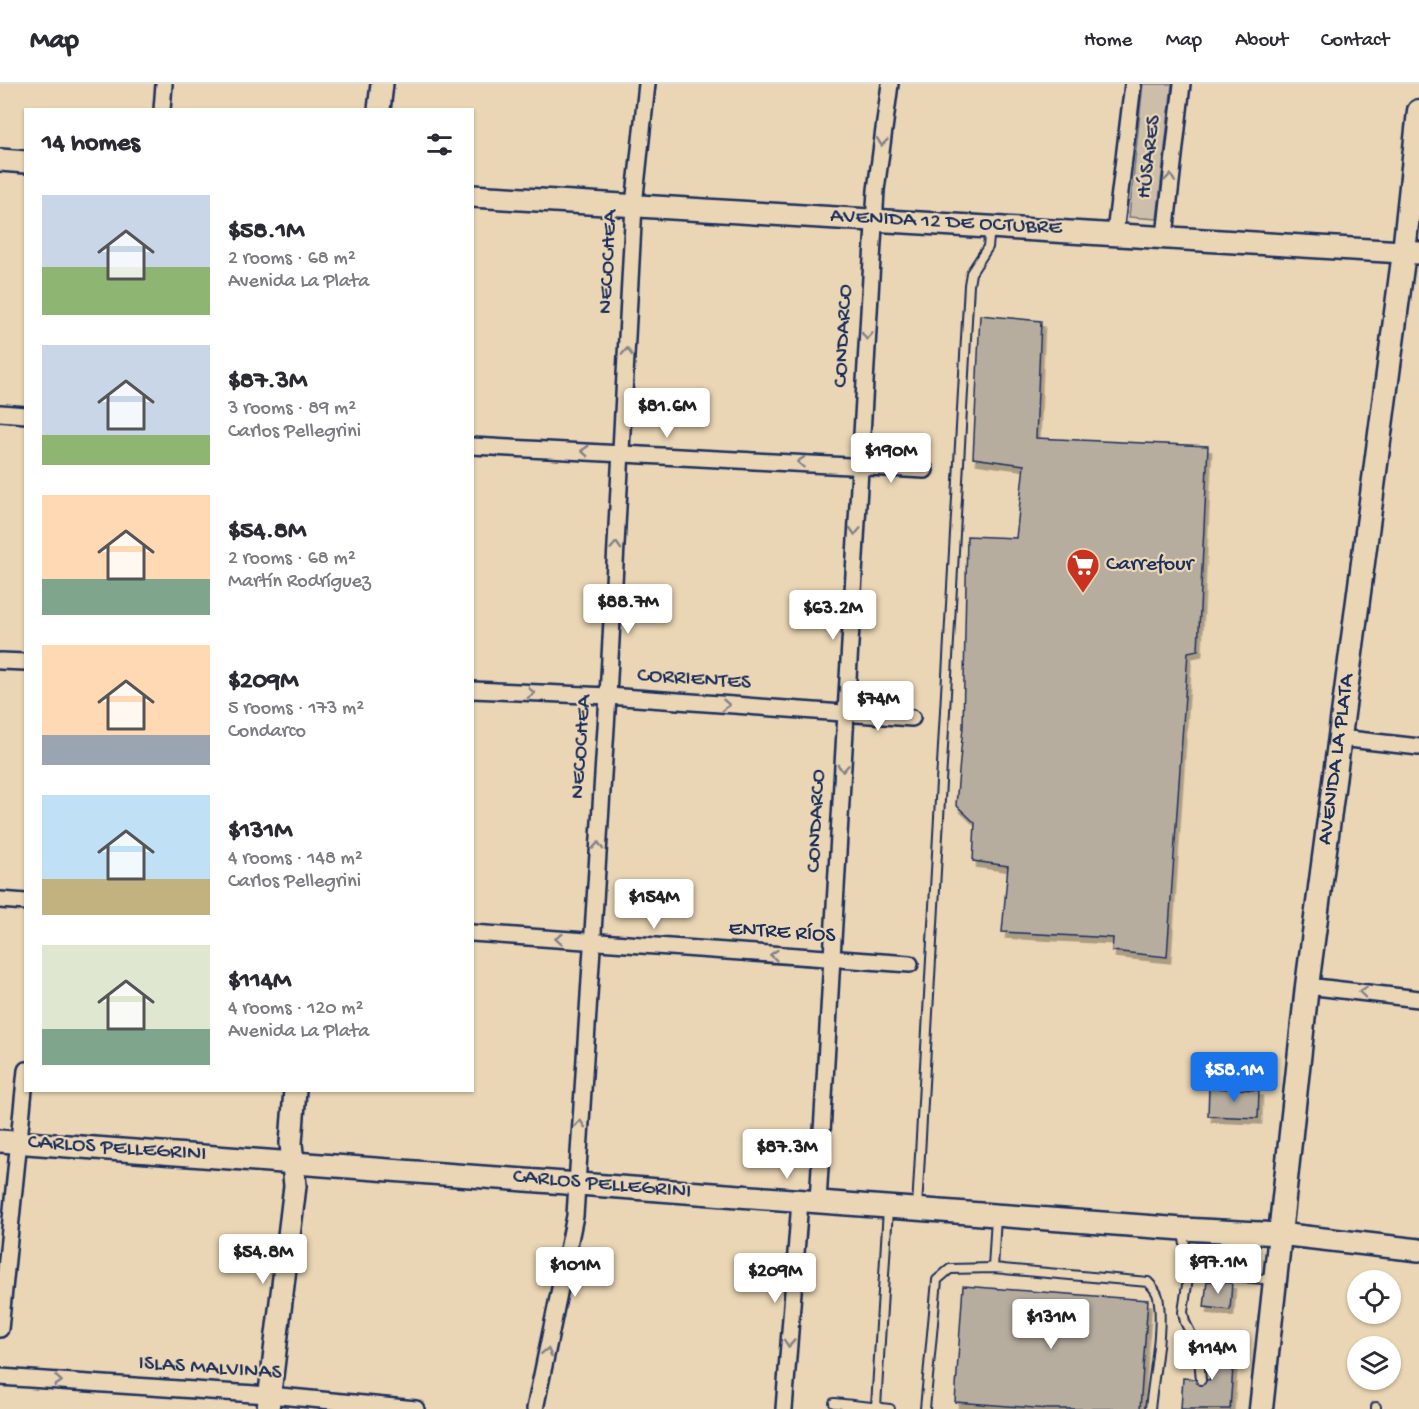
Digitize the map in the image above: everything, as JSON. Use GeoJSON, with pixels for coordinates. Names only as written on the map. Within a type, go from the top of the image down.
{"type":"FeatureCollection","features":[{"type":"Feature","properties":{"kind":"main road","name":"AVENIDA LA PLATA"},"geometry":{"type":"LineString","coordinates":[[1261,1409],[1307,986],[1340,738],[1412,252],[1419,111]]}},
{"type":"Feature","properties":{"kind":"street"},"geometry":{"type":"LineString","coordinates":[[162,108],[164,84]]}},
{"type":"Feature","properties":{"kind":"street"},"geometry":{"type":"LineString","coordinates":[[379,108],[382,84]]}},
{"type":"Feature","properties":{"kind":"street","name":"NECOCHEA"},"geometry":{"type":"LineString","coordinates":[[535,1409],[575,1216],[608,696],[634,205],[648,84]]}},
{"type":"Feature","properties":{"kind":"street","name":"CONDARCO"},"geometry":{"type":"LineString","coordinates":[[784,1409],[809,1201],[832,959],[874,218],[890,84]]}},
{"type":"Feature","properties":{"kind":"street","name":"HÚSARES"},"geometry":{"type":"LineString","coordinates":[[1115,233],[1133,84]]}},
{"type":"Feature","properties":{"kind":"street","name":"HÚSARES"},"geometry":{"type":"LineString","coordinates":[[1165,236],[1182,84]]}},
{"type":"Feature","properties":{"kind":"street"},"geometry":{"type":"LineString","coordinates":[[0,160],[24,162]]}},
{"type":"Feature","properties":{"kind":"street","name":"AVENIDA 12 DE OCTUBRE"},"geometry":{"type":"LineString","coordinates":[[474,196],[874,218],[1412,252]]}},
{"type":"Feature","properties":{"kind":"street"},"geometry":{"type":"LineString","coordinates":[[0,413],[24,415]]}},
{"type":"Feature","properties":{"kind":"street"},"geometry":{"type":"LineString","coordinates":[[474,446],[925,470]]}},
{"type":"Feature","properties":{"kind":"street"},"geometry":{"type":"LineString","coordinates":[[0,661],[24,662]]}},
{"type":"Feature","properties":{"kind":"street","name":"CORRIENTES"},"geometry":{"type":"LineString","coordinates":[[474,690],[608,696],[912,718]]}},
{"type":"Feature","properties":{"kind":"street"},"geometry":{"type":"LineString","coordinates":[[1340,738],[1419,747]]}},
{"type":"Feature","properties":{"kind":"street"},"geometry":{"type":"LineString","coordinates":[[0,900],[24,902]]}},
{"type":"Feature","properties":{"kind":"street","name":"ENTRE RÍOS"},"geometry":{"type":"LineString","coordinates":[[474,933],[910,964]]}},
{"type":"Feature","properties":{"kind":"street"},"geometry":{"type":"LineString","coordinates":[[1307,986],[1419,999]]}},
{"type":"Feature","properties":{"kind":"street"},"geometry":{"type":"LineString","coordinates":[[0,1329],[9,1141],[24,1078]]}},
{"type":"Feature","properties":{"kind":"street"},"geometry":{"type":"LineString","coordinates":[[268,1402],[295,1186],[291,1143],[295,1092]]}},
{"type":"Feature","properties":{"kind":"street","name":"CARLOS PELLEGRINI"},"geometry":{"type":"LineString","coordinates":[[9,1141],[888,1208],[1279,1234],[1419,1250]]}},
{"type":"Feature","properties":{"kind":"street","name":"ISLAS MALVINAS"},"geometry":{"type":"LineString","coordinates":[[0,1377],[268,1402],[416,1409]]}},
{"type":"Feature","properties":{"kind":"lane"},"geometry":{"type":"LineString","coordinates":[[917,1210],[969,285],[971,273],[988,247],[990,226]]}},
{"type":"Feature","properties":{"kind":"lane"},"geometry":{"type":"LineString","coordinates":[[876,1407],[888,1208]]}},
{"type":"Feature","properties":{"kind":"lane"},"geometry":{"type":"LineString","coordinates":[[993,1268],[996,1215]]}},
{"type":"Feature","properties":{"kind":"lane"},"geometry":{"type":"LineString","coordinates":[[1183,1229],[1189,1270],[1185,1322],[1198,1348],[1201,1380]]}},
{"type":"Feature","properties":{"kind":"lane"},"geometry":{"type":"LineString","coordinates":[[925,1409],[937,1280],[950,1269],[993,1268],[1148,1282],[1152,1285],[1158,1298],[1158,1316],[1150,1409]]}},
{"type":"Feature","properties":{"kind":"lane"},"geometry":{"type":"LineString","coordinates":[[1189,1270],[1274,1280]]}},
{"type":"Feature","properties":{"kind":"lane"},"geometry":{"type":"LineString","coordinates":[[834,1403],[890,1409]]}},
{"type":"Feature","properties":{"kind":"shaded area"},"geometry":{"type":"Polygon","coordinates":[[[1143,84],[1172,84],[1157,219],[1129,217],[1143,84]]]}},
{"type":"Feature","properties":{"kind":"building","name":"Carrefour"},"geometry":{"type":"Polygon","coordinates":[[[980,315],[1041,321],[1036,438],[1208,446],[1198,650],[1188,652],[1167,957],[1112,951],[1113,938],[1002,932],[1008,866],[973,861],[975,823],[956,805],[963,727],[967,536],[1016,538],[1024,465],[973,458],[980,315]]]}},
{"type":"Feature","properties":{"kind":"building"},"geometry":{"type":"Polygon","coordinates":[[[1209,1088],[1259,1090],[1258,1118],[1208,1116],[1209,1088]]]}},
{"type":"Feature","properties":{"kind":"building"},"geometry":{"type":"Polygon","coordinates":[[[1207,1281],[1232,1283],[1230,1310],[1204,1307],[1207,1281]]]}},
{"type":"Feature","properties":{"kind":"building"},"geometry":{"type":"Polygon","coordinates":[[[963,1286],[1148,1300],[1140,1409],[1049,1409],[955,1402],[963,1286]]]}},
{"type":"Feature","properties":{"kind":"building"},"geometry":{"type":"Polygon","coordinates":[[[1213,1340],[1235,1341],[1230,1409],[1181,1409],[1183,1378],[1210,1380],[1213,1340]]]}},
{"type":"Feature","properties":{"kind":"place","name":"Carrefour"},"geometry":{"type":"Point","coordinates":[1083,594]}}]}
